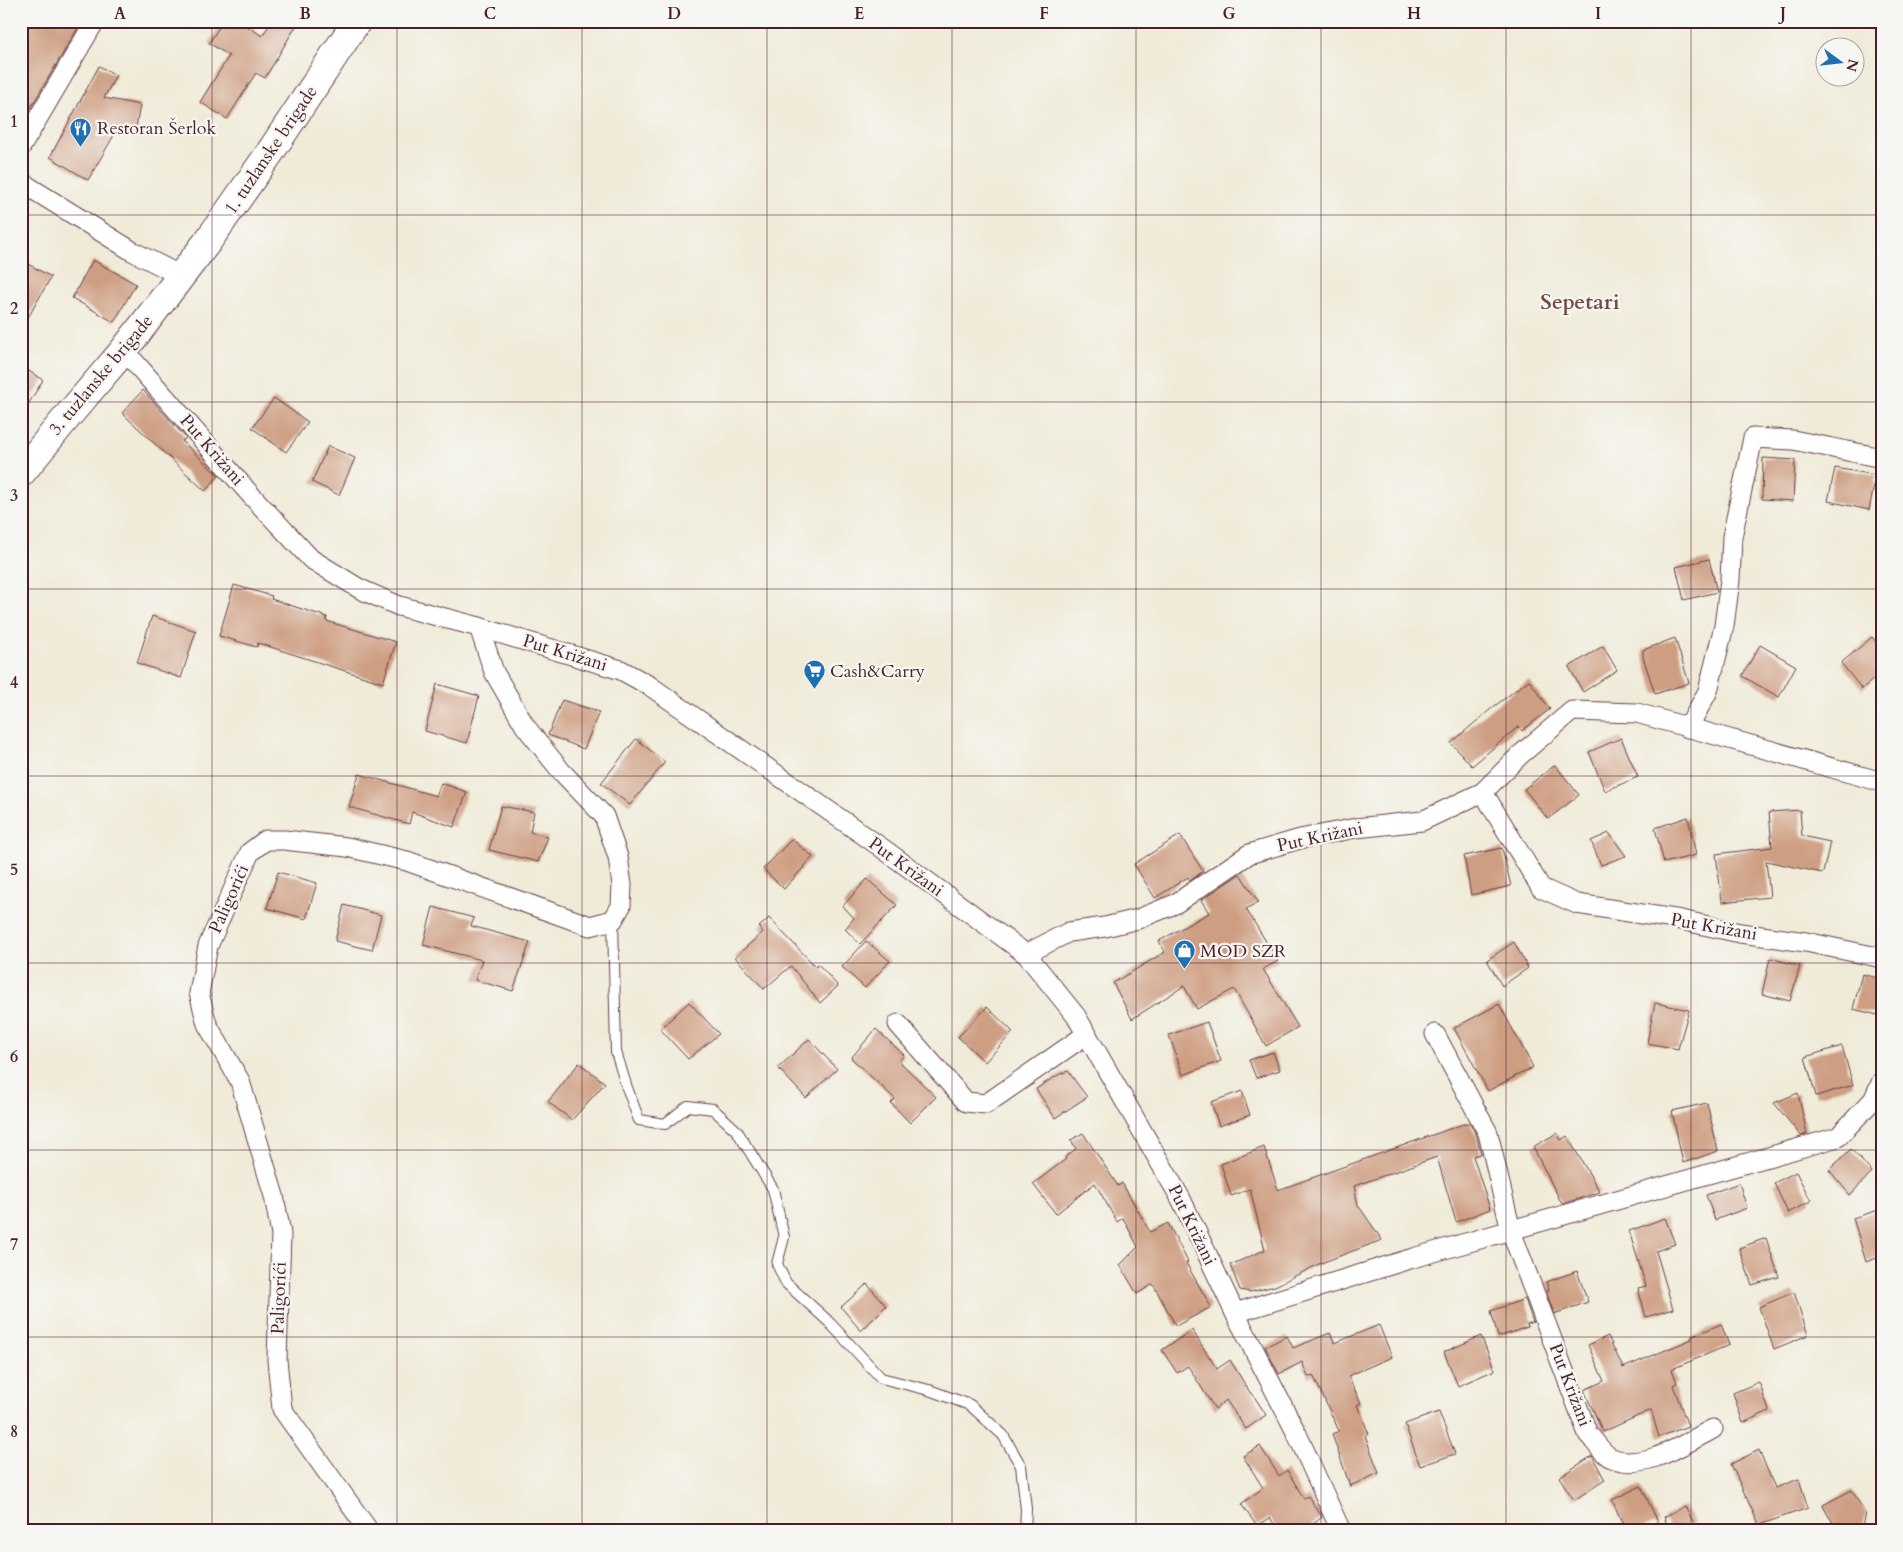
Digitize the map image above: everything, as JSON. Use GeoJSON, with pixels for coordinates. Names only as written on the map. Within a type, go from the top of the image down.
{"type":"FeatureCollection","features":[{"type":"Feature","properties":{"kind":"main road","name":"1. tuzlanske brigade"},"geometry":{"type":"LineString","coordinates":[[181,276],[264,162],[357,21]]}},
{"type":"Feature","properties":{"kind":"main road","name":"3. tuzlanske brigade"},"geometry":{"type":"LineString","coordinates":[[21,473],[124,350],[181,276]]}},
{"type":"Feature","properties":{"kind":"street"},"geometry":{"type":"LineString","coordinates":[[21,147],[95,21]]}},
{"type":"Feature","properties":{"kind":"street"},"geometry":{"type":"LineString","coordinates":[[21,182],[132,251],[181,276]]}},
{"type":"Feature","properties":{"kind":"street","name":"Put Križani"},"geometry":{"type":"LineString","coordinates":[[124,350],[249,493],[311,559],[360,589],[399,606],[479,627],[620,670],[650,686],[882,848],[1026,954],[1076,1016],[1181,1199],[1235,1313],[1296,1434],[1341,1531]]}},
{"type":"Feature","properties":{"kind":"street"},"geometry":{"type":"LineString","coordinates":[[1688,728],[1708,691],[1724,626],[1730,580],[1732,537],[1753,438],[1793,440],[1882,458]]}},
{"type":"Feature","properties":{"kind":"street"},"geometry":{"type":"LineString","coordinates":[[479,627],[494,672],[525,726],[561,771],[604,816],[618,857],[622,885],[621,906],[613,920]]}},
{"type":"Feature","properties":{"kind":"street","name":"Put Križani"},"geometry":{"type":"LineString","coordinates":[[1026,954],[1069,932],[1105,927],[1138,919],[1175,904],[1250,854],[1300,839],[1346,830],[1422,821],[1483,792],[1520,755],[1572,711],[1637,713],[1882,782]]}},
{"type":"Feature","properties":{"kind":"street","name":"Put Križani"},"geometry":{"type":"LineString","coordinates":[[1483,792],[1541,888],[1577,904],[1681,920],[1740,933],[1806,942],[1882,958]]}},
{"type":"Feature","properties":{"kind":"street","name":"Paligorići"},"geometry":{"type":"LineString","coordinates":[[369,1531],[282,1409],[277,1360],[281,1234],[274,1196],[240,1081],[207,1024],[199,993],[208,946],[250,852],[266,840],[284,840],[347,847],[407,861],[590,926],[613,920]]}},
{"type":"Feature","properties":{"kind":"street"},"geometry":{"type":"LineString","coordinates":[[898,1024],[966,1102],[986,1104],[1087,1034]]}},
{"type":"Feature","properties":{"kind":"street","name":"Put Križani"},"geometry":{"type":"LineString","coordinates":[[1435,1034],[1488,1133],[1511,1231],[1588,1434],[1610,1458],[1628,1462],[1651,1459],[1713,1429]]}},
{"type":"Feature","properties":{"kind":"street"},"geometry":{"type":"LineString","coordinates":[[1235,1313],[1413,1258],[1838,1137],[1873,1100],[1882,1081]]}},
{"type":"Feature","properties":{"kind":"lane"},"geometry":{"type":"LineString","coordinates":[[613,920],[616,1052],[626,1085],[640,1120],[665,1124],[688,1106],[713,1109],[737,1130],[773,1189],[784,1237],[777,1264],[786,1283],[828,1321],[881,1378],[929,1390],[970,1405],[1003,1435],[1021,1466],[1026,1509],[1025,1531]]}},
{"type":"Feature","properties":{"kind":"building"},"geometry":{"type":"Polygon","coordinates":[[[21,21],[82,21],[21,124],[21,21]]]}},
{"type":"Feature","properties":{"kind":"building"},"geometry":{"type":"Polygon","coordinates":[[[223,21],[240,21],[262,36],[272,21],[299,21],[265,78],[256,73],[227,119],[200,102],[229,56],[209,43],[223,21]]]}},
{"type":"Feature","properties":{"kind":"building"},"geometry":{"type":"Polygon","coordinates":[[[99,66],[116,75],[104,98],[140,105],[135,133],[117,130],[88,180],[50,157],[99,66]]]}},
{"type":"Feature","properties":{"kind":"building"},"geometry":{"type":"Polygon","coordinates":[[[21,260],[51,277],[21,330],[21,260]]]}},
{"type":"Feature","properties":{"kind":"building"},"geometry":{"type":"Polygon","coordinates":[[[93,260],[136,284],[114,322],[72,298],[93,260]]]}},
{"type":"Feature","properties":{"kind":"building"},"geometry":{"type":"Polygon","coordinates":[[[21,366],[43,380],[21,416],[21,366]]]}},
{"type":"Feature","properties":{"kind":"building"},"geometry":{"type":"Polygon","coordinates":[[[143,390],[186,438],[182,441],[219,476],[205,491],[122,413],[143,390]]]}},
{"type":"Feature","properties":{"kind":"building"},"geometry":{"type":"Polygon","coordinates":[[[274,398],[308,422],[286,452],[252,428],[274,398]]]}},
{"type":"Feature","properties":{"kind":"building"},"geometry":{"type":"Polygon","coordinates":[[[328,446],[355,458],[339,495],[312,482],[328,446]]]}},
{"type":"Feature","properties":{"kind":"building"},"geometry":{"type":"Polygon","coordinates":[[[1763,458],[1795,460],[1793,501],[1762,499],[1763,458]]]}},
{"type":"Feature","properties":{"kind":"building"},"geometry":{"type":"Polygon","coordinates":[[[1835,468],[1876,475],[1869,510],[1828,501],[1835,468]]]}},
{"type":"Feature","properties":{"kind":"building"},"geometry":{"type":"Polygon","coordinates":[[[1709,559],[1717,592],[1684,600],[1676,567],[1709,559]]]}},
{"type":"Feature","properties":{"kind":"building"},"geometry":{"type":"Polygon","coordinates":[[[234,585],[272,596],[271,599],[327,617],[326,621],[396,642],[383,683],[258,643],[257,647],[219,636],[234,585]]]}},
{"type":"Feature","properties":{"kind":"building"},"geometry":{"type":"Polygon","coordinates":[[[152,616],[196,631],[181,678],[137,663],[152,616]]]}},
{"type":"Feature","properties":{"kind":"building"},"geometry":{"type":"Polygon","coordinates":[[[1872,637],[1882,649],[1882,672],[1862,689],[1841,663],[1872,637]]]}},
{"type":"Feature","properties":{"kind":"building"},"geometry":{"type":"Polygon","coordinates":[[[1675,638],[1689,683],[1655,694],[1643,657],[1643,650],[1675,638]]]}},
{"type":"Feature","properties":{"kind":"building"},"geometry":{"type":"Polygon","coordinates":[[[1760,645],[1796,666],[1779,697],[1742,676],[1760,645]]]}},
{"type":"Feature","properties":{"kind":"building"},"geometry":{"type":"Polygon","coordinates":[[[1603,646],[1617,670],[1583,692],[1569,667],[1603,646]]]}},
{"type":"Feature","properties":{"kind":"building"},"geometry":{"type":"Polygon","coordinates":[[[1529,680],[1550,709],[1522,731],[1519,726],[1472,766],[1451,743],[1529,680]]]}},
{"type":"Feature","properties":{"kind":"building"},"geometry":{"type":"Polygon","coordinates":[[[437,684],[479,696],[467,743],[425,731],[437,684]]]}},
{"type":"Feature","properties":{"kind":"building"},"geometry":{"type":"Polygon","coordinates":[[[562,700],[599,712],[584,749],[548,735],[562,700]]]}},
{"type":"Feature","properties":{"kind":"building"},"geometry":{"type":"Polygon","coordinates":[[[1621,738],[1638,777],[1605,791],[1589,752],[1621,738]]]}},
{"type":"Feature","properties":{"kind":"building"},"geometry":{"type":"Polygon","coordinates":[[[636,739],[665,762],[630,805],[601,783],[636,739]]]}},
{"type":"Feature","properties":{"kind":"building"},"geometry":{"type":"Polygon","coordinates":[[[1555,765],[1579,795],[1548,819],[1524,789],[1555,765]]]}},
{"type":"Feature","properties":{"kind":"building"},"geometry":{"type":"Polygon","coordinates":[[[359,774],[436,796],[441,783],[467,792],[454,827],[412,812],[409,824],[349,807],[359,774]]]}},
{"type":"Feature","properties":{"kind":"building"},"geometry":{"type":"Polygon","coordinates":[[[501,806],[534,812],[530,832],[548,837],[538,862],[489,850],[501,806]]]}},
{"type":"Feature","properties":{"kind":"building"},"geometry":{"type":"Polygon","coordinates":[[[1800,810],[1802,836],[1830,842],[1823,873],[1766,861],[1770,897],[1722,902],[1716,854],[1772,847],[1769,812],[1800,810]]]}},
{"type":"Feature","properties":{"kind":"building"},"geometry":{"type":"Polygon","coordinates":[[[1688,817],[1696,855],[1664,863],[1655,828],[1688,817]]]}},
{"type":"Feature","properties":{"kind":"building"},"geometry":{"type":"Polygon","coordinates":[[[1609,833],[1626,856],[1601,865],[1591,841],[1609,833]]]}},
{"type":"Feature","properties":{"kind":"building"},"geometry":{"type":"Polygon","coordinates":[[[1180,835],[1203,871],[1190,881],[1188,877],[1155,898],[1134,864],[1180,835]]]}},
{"type":"Feature","properties":{"kind":"building"},"geometry":{"type":"Polygon","coordinates":[[[792,839],[813,857],[784,889],[763,869],[792,839]]]}},
{"type":"Feature","properties":{"kind":"building"},"geometry":{"type":"Polygon","coordinates":[[[1502,848],[1511,886],[1471,895],[1464,856],[1502,848]]]}},
{"type":"Feature","properties":{"kind":"building"},"geometry":{"type":"Polygon","coordinates":[[[278,872],[317,883],[306,919],[267,908],[278,872]]]}},
{"type":"Feature","properties":{"kind":"building"},"geometry":{"type":"Polygon","coordinates":[[[1240,874],[1258,902],[1246,909],[1278,961],[1263,969],[1298,1027],[1266,1046],[1234,989],[1197,1009],[1184,986],[1132,1019],[1113,983],[1165,952],[1159,941],[1209,913],[1201,900],[1240,874]]]}},
{"type":"Feature","properties":{"kind":"building"},"geometry":{"type":"Polygon","coordinates":[[[867,879],[897,905],[860,944],[845,929],[854,918],[843,906],[867,879]]]}},
{"type":"Feature","properties":{"kind":"building"},"geometry":{"type":"Polygon","coordinates":[[[344,905],[381,915],[372,950],[335,941],[344,905]]]}},
{"type":"Feature","properties":{"kind":"building"},"geometry":{"type":"Polygon","coordinates":[[[433,907],[474,918],[471,926],[530,942],[513,991],[475,980],[482,960],[423,945],[433,907]]]}},
{"type":"Feature","properties":{"kind":"building"},"geometry":{"type":"Polygon","coordinates":[[[769,918],[816,967],[818,964],[838,986],[820,1003],[791,966],[764,989],[735,957],[763,932],[759,927],[769,918]]]}},
{"type":"Feature","properties":{"kind":"building"},"geometry":{"type":"Polygon","coordinates":[[[866,941],[890,961],[865,988],[842,967],[866,941]]]}},
{"type":"Feature","properties":{"kind":"building"},"geometry":{"type":"Polygon","coordinates":[[[1514,942],[1528,968],[1502,986],[1487,960],[1514,942]]]}},
{"type":"Feature","properties":{"kind":"building"},"geometry":{"type":"Polygon","coordinates":[[[1770,958],[1800,966],[1790,1001],[1762,994],[1770,958]]]}},
{"type":"Feature","properties":{"kind":"building"},"geometry":{"type":"Polygon","coordinates":[[[1862,974],[1882,979],[1882,1016],[1853,1009],[1862,974]]]}},
{"type":"Feature","properties":{"kind":"building"},"geometry":{"type":"Polygon","coordinates":[[[689,1002],[719,1034],[688,1059],[660,1029],[689,1002]]]}},
{"type":"Feature","properties":{"kind":"building"},"geometry":{"type":"Polygon","coordinates":[[[1655,1003],[1689,1010],[1678,1049],[1647,1043],[1655,1003]]]}},
{"type":"Feature","properties":{"kind":"building"},"geometry":{"type":"Polygon","coordinates":[[[1499,1004],[1533,1067],[1488,1091],[1454,1028],[1499,1004]]]}},
{"type":"Feature","properties":{"kind":"building"},"geometry":{"type":"Polygon","coordinates":[[[987,1007],[1013,1032],[985,1062],[958,1037],[987,1007]]]}},
{"type":"Feature","properties":{"kind":"building"},"geometry":{"type":"Polygon","coordinates":[[[1207,1022],[1221,1061],[1183,1075],[1169,1035],[1207,1022]]]}},
{"type":"Feature","properties":{"kind":"building"},"geometry":{"type":"Polygon","coordinates":[[[876,1029],[904,1055],[899,1061],[936,1097],[910,1123],[891,1103],[895,1099],[851,1058],[876,1029]]]}},
{"type":"Feature","properties":{"kind":"building"},"geometry":{"type":"Polygon","coordinates":[[[809,1039],[837,1069],[806,1098],[778,1068],[809,1039]]]}},
{"type":"Feature","properties":{"kind":"building"},"geometry":{"type":"Polygon","coordinates":[[[1842,1046],[1853,1085],[1816,1096],[1805,1057],[1842,1046]]]}},
{"type":"Feature","properties":{"kind":"building"},"geometry":{"type":"Polygon","coordinates":[[[1273,1052],[1280,1070],[1256,1078],[1249,1060],[1273,1052]]]}},
{"type":"Feature","properties":{"kind":"building"},"geometry":{"type":"Polygon","coordinates":[[[579,1063],[605,1083],[572,1120],[548,1102],[579,1063]]]}},
{"type":"Feature","properties":{"kind":"building"},"geometry":{"type":"Polygon","coordinates":[[[1068,1071],[1087,1097],[1055,1118],[1036,1089],[1068,1071]]]}},
{"type":"Feature","properties":{"kind":"building"},"geometry":{"type":"Polygon","coordinates":[[[1242,1091],[1250,1115],[1219,1126],[1211,1102],[1242,1091]]]}},
{"type":"Feature","properties":{"kind":"building"},"geometry":{"type":"Polygon","coordinates":[[[1798,1093],[1807,1134],[1801,1136],[1774,1103],[1798,1093]]]}},
{"type":"Feature","properties":{"kind":"building"},"geometry":{"type":"Polygon","coordinates":[[[1707,1103],[1718,1151],[1683,1163],[1672,1111],[1707,1103]]]}},
{"type":"Feature","properties":{"kind":"building"},"geometry":{"type":"Polygon","coordinates":[[[1470,1123],[1477,1137],[1481,1154],[1473,1156],[1490,1209],[1456,1222],[1437,1157],[1354,1186],[1358,1205],[1382,1240],[1321,1263],[1275,1286],[1250,1292],[1240,1290],[1230,1265],[1265,1250],[1250,1189],[1231,1196],[1221,1164],[1264,1147],[1278,1190],[1470,1123]]]}},
{"type":"Feature","properties":{"kind":"building"},"geometry":{"type":"Polygon","coordinates":[[[1083,1133],[1118,1186],[1122,1183],[1150,1232],[1168,1223],[1188,1262],[1186,1263],[1211,1307],[1176,1326],[1153,1284],[1137,1294],[1120,1265],[1138,1247],[1123,1218],[1117,1222],[1095,1183],[1056,1214],[1033,1184],[1076,1149],[1071,1140],[1083,1133]]]}},
{"type":"Feature","properties":{"kind":"building"},"geometry":{"type":"Polygon","coordinates":[[[1557,1133],[1561,1140],[1567,1136],[1600,1192],[1562,1204],[1533,1147],[1557,1133]]]}},
{"type":"Feature","properties":{"kind":"building"},"geometry":{"type":"Polygon","coordinates":[[[1851,1149],[1872,1172],[1850,1195],[1829,1170],[1851,1149]]]}},
{"type":"Feature","properties":{"kind":"building"},"geometry":{"type":"Polygon","coordinates":[[[1796,1172],[1811,1201],[1788,1213],[1774,1183],[1796,1172]]]}},
{"type":"Feature","properties":{"kind":"building"},"geometry":{"type":"Polygon","coordinates":[[[1739,1183],[1747,1208],[1715,1220],[1706,1195],[1739,1183]]]}},
{"type":"Feature","properties":{"kind":"building"},"geometry":{"type":"Polygon","coordinates":[[[1882,1209],[1882,1256],[1866,1262],[1853,1218],[1882,1209]]]}},
{"type":"Feature","properties":{"kind":"building"},"geometry":{"type":"Polygon","coordinates":[[[1665,1218],[1675,1244],[1656,1251],[1673,1309],[1646,1317],[1638,1288],[1646,1286],[1629,1231],[1665,1218]]]}},
{"type":"Feature","properties":{"kind":"building"},"geometry":{"type":"Polygon","coordinates":[[[1766,1238],[1779,1277],[1752,1285],[1739,1248],[1766,1238]]]}},
{"type":"Feature","properties":{"kind":"building"},"geometry":{"type":"Polygon","coordinates":[[[1577,1271],[1588,1302],[1554,1314],[1546,1291],[1549,1290],[1546,1282],[1577,1271]]]}},
{"type":"Feature","properties":{"kind":"building"},"geometry":{"type":"Polygon","coordinates":[[[867,1284],[886,1306],[861,1331],[841,1307],[867,1284]]]}},
{"type":"Feature","properties":{"kind":"building"},"geometry":{"type":"Polygon","coordinates":[[[1794,1292],[1808,1335],[1774,1349],[1759,1307],[1794,1292]]]}},
{"type":"Feature","properties":{"kind":"building"},"geometry":{"type":"Polygon","coordinates":[[[1525,1299],[1533,1322],[1527,1324],[1528,1327],[1498,1337],[1491,1311],[1525,1299]]]}},
{"type":"Feature","properties":{"kind":"building"},"geometry":{"type":"Polygon","coordinates":[[[1721,1324],[1729,1345],[1672,1369],[1677,1383],[1673,1385],[1688,1426],[1659,1437],[1651,1410],[1603,1432],[1584,1390],[1604,1381],[1588,1345],[1608,1336],[1623,1368],[1692,1339],[1691,1337],[1721,1324]]]}},
{"type":"Feature","properties":{"kind":"building"},"geometry":{"type":"Polygon","coordinates":[[[1379,1325],[1392,1357],[1348,1376],[1361,1403],[1357,1405],[1369,1434],[1365,1436],[1379,1473],[1350,1486],[1332,1434],[1339,1431],[1313,1375],[1308,1377],[1302,1362],[1279,1374],[1265,1347],[1287,1336],[1293,1348],[1330,1333],[1335,1343],[1379,1325]]]}},
{"type":"Feature","properties":{"kind":"building"},"geometry":{"type":"Polygon","coordinates":[[[1192,1330],[1217,1369],[1230,1360],[1266,1415],[1246,1429],[1226,1400],[1215,1409],[1188,1366],[1177,1373],[1162,1350],[1192,1330]]]}},
{"type":"Feature","properties":{"kind":"building"},"geometry":{"type":"Polygon","coordinates":[[[1481,1336],[1495,1370],[1458,1386],[1444,1352],[1481,1336]]]}},
{"type":"Feature","properties":{"kind":"building"},"geometry":{"type":"Polygon","coordinates":[[[1759,1382],[1769,1411],[1743,1423],[1733,1393],[1759,1382]]]}},
{"type":"Feature","properties":{"kind":"building"},"geometry":{"type":"Polygon","coordinates":[[[1439,1412],[1455,1454],[1420,1466],[1405,1424],[1439,1412]]]}},
{"type":"Feature","properties":{"kind":"building"},"geometry":{"type":"Polygon","coordinates":[[[1260,1446],[1279,1476],[1287,1470],[1304,1499],[1308,1496],[1322,1517],[1305,1531],[1279,1531],[1270,1518],[1257,1526],[1241,1504],[1263,1488],[1243,1456],[1260,1446]]]}},
{"type":"Feature","properties":{"kind":"building"},"geometry":{"type":"Polygon","coordinates":[[[1759,1450],[1775,1488],[1799,1479],[1808,1508],[1759,1525],[1731,1464],[1759,1450]]]}},
{"type":"Feature","properties":{"kind":"building"},"geometry":{"type":"Polygon","coordinates":[[[1592,1456],[1605,1480],[1574,1500],[1559,1477],[1592,1456]]]}},
{"type":"Feature","properties":{"kind":"building"},"geometry":{"type":"Polygon","coordinates":[[[1641,1486],[1658,1522],[1636,1531],[1626,1531],[1612,1500],[1641,1486]]]}},
{"type":"Feature","properties":{"kind":"building"},"geometry":{"type":"Polygon","coordinates":[[[1852,1490],[1865,1513],[1861,1531],[1831,1531],[1833,1523],[1823,1505],[1852,1490]]]}},
{"type":"Feature","properties":{"kind":"building"},"geometry":{"type":"Polygon","coordinates":[[[1685,1506],[1698,1531],[1670,1531],[1664,1517],[1685,1506]]]}},
{"type":"Feature","properties":{"kind":"place","name":"Restoran Šerlok"},"geometry":{"type":"Point","coordinates":[81,147]}},
{"type":"Feature","properties":{"kind":"place","name":"Cash&Carry"},"geometry":{"type":"Point","coordinates":[814,690]}},
{"type":"Feature","properties":{"kind":"place","name":"MOD SZR"},"geometry":{"type":"Point","coordinates":[1184,970]}},
{"type":"Feature","properties":{"kind":"district","name":"Sepetari"},"geometry":{"type":"Point","coordinates":[1580,302]}}]}
